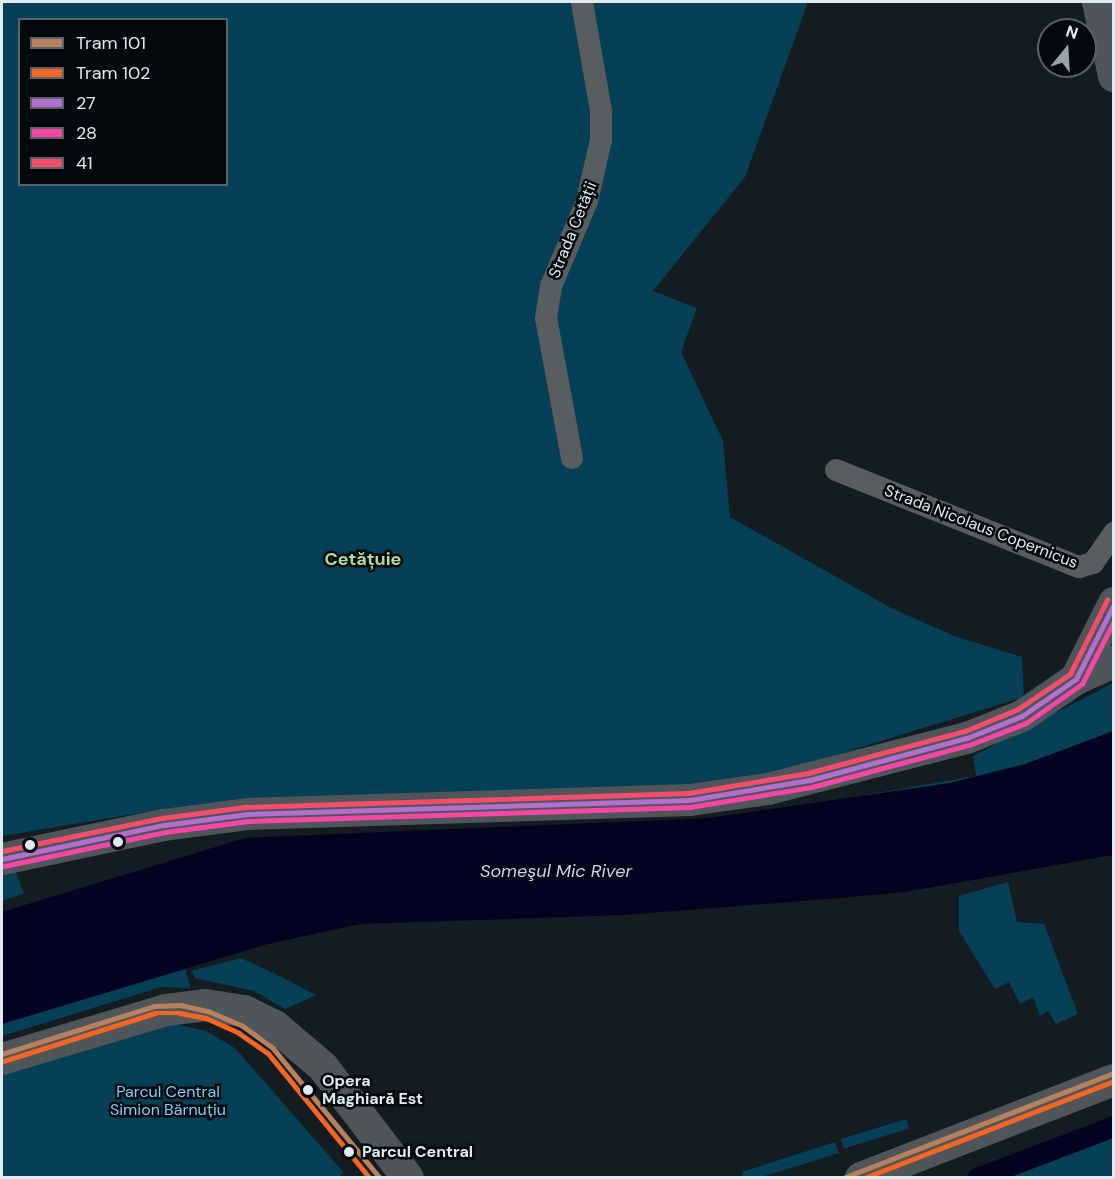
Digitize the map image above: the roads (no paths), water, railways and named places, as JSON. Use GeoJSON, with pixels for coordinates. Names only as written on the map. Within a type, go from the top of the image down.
{"type":"FeatureCollection","features":[{"type":"Feature","properties":{"kind":"street","name":"Strada Cetății"},"geometry":{"type":"LineString","coordinates":[[572,458],[546,318],[551,286],[590,191],[601,140],[601,111],[582,2]]}},
{"type":"Feature","properties":{"kind":"street"},"geometry":{"type":"LineString","coordinates":[[1098,2],[1113,76]]}},
{"type":"Feature","properties":{"kind":"street","name":"Strada Nicolaus Copernicus"},"geometry":{"type":"LineString","coordinates":[[836,470],[1078,567],[1093,563],[1113,533]]}},
{"type":"Feature","properties":{"kind":"street"},"geometry":{"type":"LineString","coordinates":[[1076,679],[1113,603]]}},
{"type":"Feature","properties":{"kind":"street"},"geometry":{"type":"LineString","coordinates":[[2,859],[165,825],[247,814],[690,800],[768,789],[968,738],[1022,716],[1076,679],[1113,662]]}},
{"type":"Feature","properties":{"kind":"street"},"geometry":{"type":"LineString","coordinates":[[2,1059],[180,1008],[220,1006],[244,1011],[293,1039],[323,1067],[408,1178]]}},
{"type":"Feature","properties":{"kind":"street"},"geometry":{"type":"LineString","coordinates":[[861,1178],[1113,1080]]}},
{"type":"Feature","properties":{"kind":"water","name":"Someşul Mic River"},"geometry":{"type":"Polygon","coordinates":[[[1113,731],[1113,855],[905,892],[840,898],[624,915],[360,924],[264,945],[2,1024],[2,912],[245,838],[710,818],[949,783],[1025,764],[1113,731]]]}},
{"type":"Feature","properties":{"kind":"waterway"},"geometry":{"type":"LineString","coordinates":[[977,1178],[1114,1126]]}},
{"type":"Feature","properties":{"kind":"tram line","name":"101"},"geometry":{"type":"LineString","coordinates":[[2,1054],[154,1006],[181,1005],[208,1011],[243,1026],[273,1048],[380,1178]]}},
{"type":"Feature","properties":{"kind":"tram line","name":"102"},"geometry":{"type":"LineString","coordinates":[[4,1061],[155,1013],[180,1013],[206,1018],[239,1033],[268,1053],[370,1178]]}},
{"type":"Feature","properties":{"kind":"tram line","name":"101"},"geometry":{"type":"LineString","coordinates":[[843,1178],[1114,1073]]}},
{"type":"Feature","properties":{"kind":"tram line","name":"102"},"geometry":{"type":"LineString","coordinates":[[864,1178],[1114,1081]]}},
{"type":"Feature","properties":{"kind":"place","name":"Opera Maghiară Est"},"geometry":{"type":"Point","coordinates":[308,1090]}},
{"type":"Feature","properties":{"kind":"place","name":"Parcul Central"},"geometry":{"type":"Point","coordinates":[349,1152]}},
{"type":"Feature","properties":{"kind":"district","name":"Cetățuie"},"geometry":{"type":"Point","coordinates":[363,559]}},
{"type":"Feature","properties":{"kind":"park label","name":"Parcul Central Simion Bărnuțiu"},"geometry":{"type":"Point","coordinates":[168,1101]}}]}
